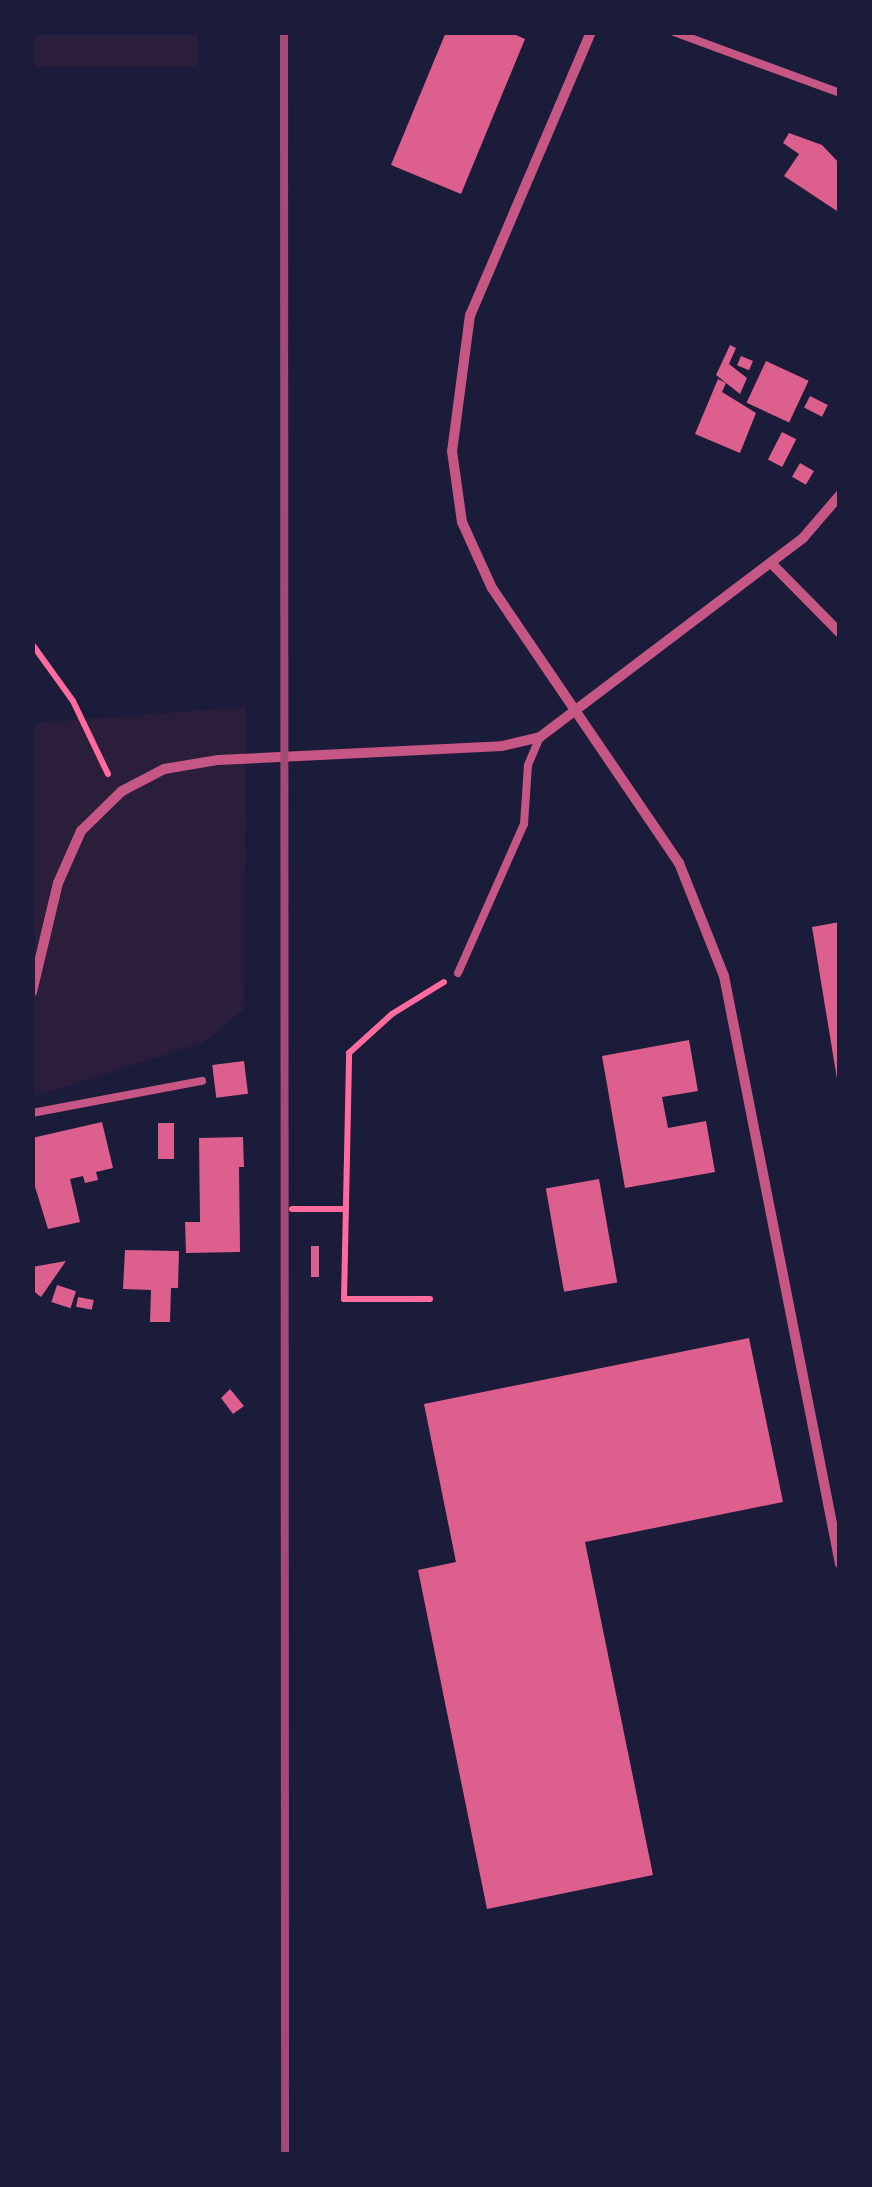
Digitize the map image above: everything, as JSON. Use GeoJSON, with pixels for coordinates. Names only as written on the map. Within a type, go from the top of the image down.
{"type":"FeatureCollection","features":[{"type":"Feature","properties":{"kind":"street"},"geometry":{"type":"LineString","coordinates":[[591,32],[470,316],[452,452],[462,522],[492,588],[680,863],[724,976],[840,1564]]}},
{"type":"Feature","properties":{"kind":"street"},"geometry":{"type":"LineString","coordinates":[[32,992],[58,884],[81,831],[122,790],[164,769],[218,760],[502,746],[540,737],[803,538],[840,495]]}},
{"type":"Feature","properties":{"kind":"street"},"geometry":{"type":"LineString","coordinates":[[771,563],[840,632]]}},
{"type":"Feature","properties":{"kind":"lane"},"geometry":{"type":"LineString","coordinates":[[674,32],[840,94]]}},
{"type":"Feature","properties":{"kind":"lane"},"geometry":{"type":"LineString","coordinates":[[458,973],[524,824],[528,766],[540,737]]}},
{"type":"Feature","properties":{"kind":"lane"},"geometry":{"type":"LineString","coordinates":[[32,1113],[202,1081]]}},
{"type":"Feature","properties":{"kind":"path"},"geometry":{"type":"LineString","coordinates":[[32,644],[73,702],[100,766],[122,790]]}},
{"type":"Feature","properties":{"kind":"path"},"geometry":{"type":"LineString","coordinates":[[430,1298],[344,1300],[348,1053],[392,1014],[458,973]]}},
{"type":"Feature","properties":{"kind":"path"},"geometry":{"type":"LineString","coordinates":[[292,1209],[346,1209]]}},
{"type":"Feature","properties":{"kind":"shaded area"},"geometry":{"type":"Polygon","coordinates":[[[33,32],[198,32],[198,67],[33,67],[33,32]]]}},
{"type":"Feature","properties":{"kind":"shaded area"},"geometry":{"type":"Polygon","coordinates":[[[246,707],[244,1009],[205,1042],[33,1097],[33,723],[246,707]]]}},
{"type":"Feature","properties":{"kind":"building"},"geometry":{"type":"Polygon","coordinates":[[[446,32],[509,32],[525,39],[461,194],[391,165],[446,32]]]}},
{"type":"Feature","properties":{"kind":"building"},"geometry":{"type":"Polygon","coordinates":[[[789,133],[822,145],[840,164],[840,213],[784,176],[799,154],[783,143],[789,133]]]}},
{"type":"Feature","properties":{"kind":"building"},"geometry":{"type":"Polygon","coordinates":[[[730,345],[736,348],[729,364],[747,378],[740,394],[716,375],[730,345]]]}},
{"type":"Feature","properties":{"kind":"building"},"geometry":{"type":"Polygon","coordinates":[[[741,356],[753,361],[749,370],[737,365],[741,356]]]}},
{"type":"Feature","properties":{"kind":"building"},"geometry":{"type":"Polygon","coordinates":[[[766,361],[809,381],[789,423],[747,403],[766,361]]]}},
{"type":"Feature","properties":{"kind":"building"},"geometry":{"type":"Polygon","coordinates":[[[718,379],[726,383],[722,392],[756,413],[740,453],[695,434],[718,379]]]}},
{"type":"Feature","properties":{"kind":"building"},"geometry":{"type":"Polygon","coordinates":[[[810,396],[828,405],[822,417],[804,408],[810,396]]]}},
{"type":"Feature","properties":{"kind":"building"},"geometry":{"type":"Polygon","coordinates":[[[782,432],[796,439],[782,467],[768,460],[782,432]]]}},
{"type":"Feature","properties":{"kind":"building"},"geometry":{"type":"Polygon","coordinates":[[[800,463],[814,471],[806,485],[792,477],[800,463]]]}},
{"type":"Feature","properties":{"kind":"building"},"geometry":{"type":"Polygon","coordinates":[[[840,922],[840,1079],[837,1079],[812,927],[840,922]]]}},
{"type":"Feature","properties":{"kind":"building"},"geometry":{"type":"Polygon","coordinates":[[[689,1040],[698,1091],[662,1097],[668,1128],[706,1121],[715,1172],[625,1188],[602,1056],[689,1040]]]}},
{"type":"Feature","properties":{"kind":"building"},"geometry":{"type":"Polygon","coordinates":[[[244,1061],[248,1094],[216,1098],[212,1065],[244,1061]]]}},
{"type":"Feature","properties":{"kind":"building"},"geometry":{"type":"Polygon","coordinates":[[[102,1122],[113,1168],[96,1172],[98,1180],[85,1183],[83,1176],[70,1179],[80,1222],[48,1229],[32,1177],[32,1138],[102,1122]]]}},
{"type":"Feature","properties":{"kind":"building"},"geometry":{"type":"Polygon","coordinates":[[[158,1123],[174,1123],[174,1159],[158,1159],[158,1123]]]}},
{"type":"Feature","properties":{"kind":"building"},"geometry":{"type":"Polygon","coordinates":[[[243,1137],[244,1167],[239,1167],[240,1252],[186,1253],[185,1222],[200,1222],[199,1138],[243,1137]]]}},
{"type":"Feature","properties":{"kind":"building"},"geometry":{"type":"Polygon","coordinates":[[[599,1179],[617,1282],[564,1292],[546,1188],[599,1179]]]}},
{"type":"Feature","properties":{"kind":"building"},"geometry":{"type":"Polygon","coordinates":[[[311,1246],[319,1246],[319,1277],[311,1277],[311,1246]]]}},
{"type":"Feature","properties":{"kind":"building"},"geometry":{"type":"Polygon","coordinates":[[[125,1250],[179,1251],[178,1288],[171,1288],[170,1322],[150,1322],[151,1290],[123,1289],[125,1250]]]}},
{"type":"Feature","properties":{"kind":"building"},"geometry":{"type":"Polygon","coordinates":[[[66,1261],[41,1297],[32,1290],[32,1267],[66,1261]]]}},
{"type":"Feature","properties":{"kind":"building"},"geometry":{"type":"Polygon","coordinates":[[[57,1285],[76,1291],[70,1308],[51,1302],[57,1285]]]}},
{"type":"Feature","properties":{"kind":"building"},"geometry":{"type":"Polygon","coordinates":[[[78,1297],[94,1300],[92,1310],[76,1307],[78,1297]]]}},
{"type":"Feature","properties":{"kind":"building"},"geometry":{"type":"Polygon","coordinates":[[[749,1338],[783,1502],[585,1542],[653,1875],[487,1909],[418,1570],[456,1562],[424,1404],[749,1338]]]}},
{"type":"Feature","properties":{"kind":"building"},"geometry":{"type":"Polygon","coordinates":[[[230,1389],[244,1406],[233,1414],[221,1398],[230,1389]]]}},
{"type":"Feature","properties":{"kind":"railway"},"geometry":{"type":"LineString","coordinates":[[284,32],[285,2154]]}}]}
